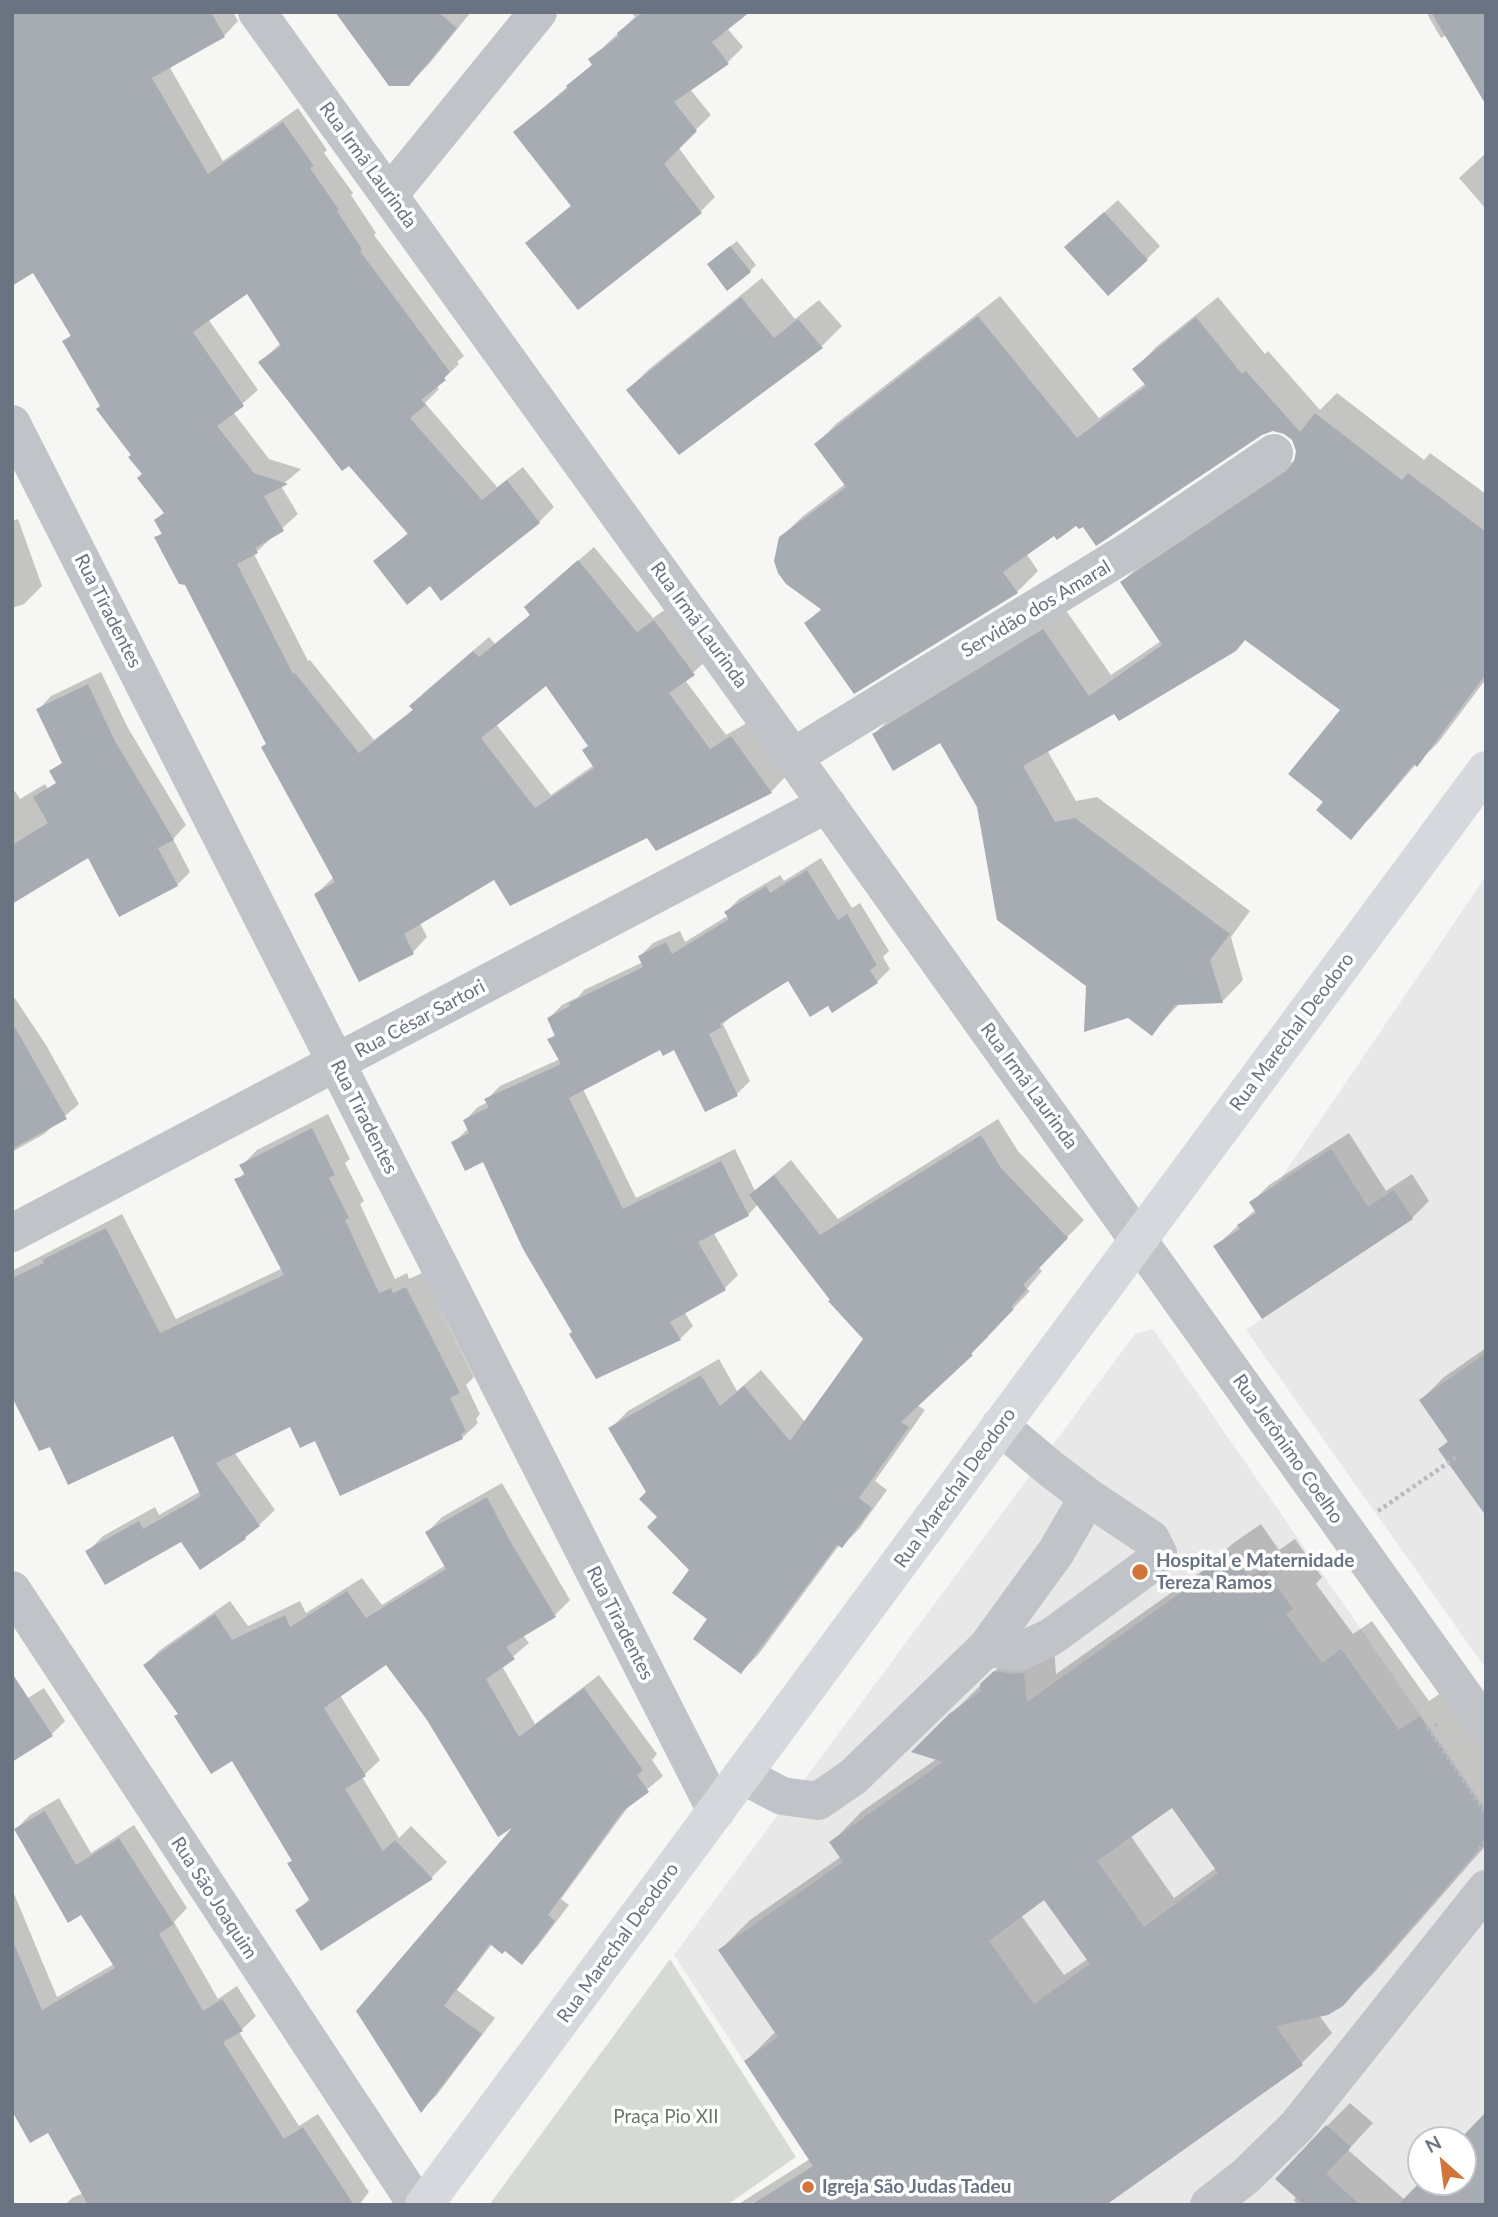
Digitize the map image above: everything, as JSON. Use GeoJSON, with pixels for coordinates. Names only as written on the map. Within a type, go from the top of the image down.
{"type":"FeatureCollection","features":[{"type":"Feature","properties":{"kind":"main road","name":"Rua Marechal Deodoro"},"geometry":{"type":"LineString","coordinates":[[424,2205],[1486,770]]}},
{"type":"Feature","properties":{"kind":"street","name":"Rua Irmã Laurinda"},"geometry":{"type":"LineString","coordinates":[[257,12],[1139,1240]]}},
{"type":"Feature","properties":{"kind":"street"},"geometry":{"type":"LineString","coordinates":[[389,195],[538,12]]}},
{"type":"Feature","properties":{"kind":"street","name":"Rua Tiradentes"},"geometry":{"type":"LineString","coordinates":[[12,424],[716,1811]]}},
{"type":"Feature","properties":{"kind":"street","name":"Servidão dos Amaral"},"geometry":{"type":"LineString","coordinates":[[793,757],[1129,551],[1275,453]]}},
{"type":"Feature","properties":{"kind":"street","name":"Rua César Sartori"},"geometry":{"type":"LineString","coordinates":[[12,1233],[827,804]]}},
{"type":"Feature","properties":{"kind":"street","name":"Rua Jerônimo Coelho"},"geometry":{"type":"LineString","coordinates":[[1139,1240],[1486,1727]]}},
{"type":"Feature","properties":{"kind":"street"},"geometry":{"type":"LineString","coordinates":[[986,1647],[1017,1653],[1051,1637],[1152,1563],[1158,1553],[1151,1539],[1088,1497],[1000,1426]]}},
{"type":"Feature","properties":{"kind":"street"},"geometry":{"type":"LineString","coordinates":[[742,1775],[782,1796],[818,1801],[853,1777],[986,1647],[1056,1552],[1088,1497]]}},
{"type":"Feature","properties":{"kind":"street","name":"Rua São Joaquim"},"geometry":{"type":"LineString","coordinates":[[12,1590],[417,2205]]}},
{"type":"Feature","properties":{"kind":"street"},"geometry":{"type":"LineString","coordinates":[[1209,2205],[1246,2176],[1297,2126],[1486,1889]]}},
{"type":"Feature","properties":{"kind":"path"},"geometry":{"type":"LineString","coordinates":[[1367,1518],[1458,1456]]}},
{"type":"Feature","properties":{"kind":"path"},"geometry":{"type":"LineString","coordinates":[[1259,1592],[1327,1546]]}},
{"type":"Feature","properties":{"kind":"path"},"geometry":{"type":"LineString","coordinates":[[1439,1723],[1429,1729],[1486,1813]]}},
{"type":"Feature","properties":{"kind":"shaded area","name":"Hospital e Maternidade Tereza Ramos"},"geometry":{"type":"Polygon","coordinates":[[[1486,876],[1486,1669],[1246,1330],[1262,1319],[1277,1184],[1486,876]]]}},
{"type":"Feature","properties":{"kind":"shaded area","name":"Hospital e Maternidade Tereza Ramos"},"geometry":{"type":"Polygon","coordinates":[[[1153,1329],[1486,1810],[1486,2205],[982,2205],[818,2151],[807,2157],[674,1955],[1135,1334],[1153,1329]]]}},
{"type":"Feature","properties":{"kind":"green space","name":"Praça Pio XII"},"geometry":{"type":"Polygon","coordinates":[[[670,1959],[796,2157],[727,2205],[489,2205],[670,1959]]]}},
{"type":"Feature","properties":{"kind":"building"},"geometry":{"type":"Polygon","coordinates":[[[12,12],[211,12],[225,37],[152,78],[208,174],[283,122],[314,166],[310,168],[339,210],[337,211],[362,249],[360,251],[450,372],[444,378],[446,380],[421,400],[426,405],[410,418],[482,500],[507,480],[540,523],[441,601],[430,586],[407,605],[373,561],[408,534],[349,466],[342,471],[258,362],[281,346],[247,294],[193,332],[244,406],[217,426],[254,473],[288,484],[264,496],[284,531],[255,548],[258,553],[237,564],[293,674],[295,673],[359,753],[413,710],[409,706],[473,651],[479,657],[530,615],[524,607],[578,560],[637,632],[654,620],[695,675],[669,693],[710,749],[731,736],[772,793],[656,851],[647,838],[510,906],[494,880],[404,934],[414,954],[359,982],[314,894],[335,882],[261,747],[266,744],[185,585],[179,584],[154,537],[162,534],[154,520],[164,513],[137,478],[142,474],[128,457],[131,455],[96,409],[100,406],[62,341],[71,336],[33,273],[12,286],[12,12]],[[546,686],[481,738],[535,808],[594,768],[582,750],[588,746],[546,686]]]}},
{"type":"Feature","properties":{"kind":"building"},"geometry":{"type":"Polygon","coordinates":[[[335,12],[438,12],[457,28],[409,86],[389,86],[335,12]]]}},
{"type":"Feature","properties":{"kind":"building"},"geometry":{"type":"Polygon","coordinates":[[[643,12],[750,12],[712,42],[729,64],[674,102],[697,131],[664,164],[702,213],[578,310],[525,243],[571,206],[513,132],[568,88],[566,86],[592,65],[588,59],[619,36],[617,33],[643,12]]]}},
{"type":"Feature","properties":{"kind":"building"},"geometry":{"type":"Polygon","coordinates":[[[1431,12],[1486,12],[1486,105],[1431,12]]]}},
{"type":"Feature","properties":{"kind":"building"},"geometry":{"type":"Polygon","coordinates":[[[1104,212],[1148,260],[1108,296],[1064,247],[1104,212]]]}},
{"type":"Feature","properties":{"kind":"building"},"geometry":{"type":"Polygon","coordinates":[[[730,246],[751,272],[727,291],[707,264],[730,246]]]}},
{"type":"Feature","properties":{"kind":"building"},"geometry":{"type":"Polygon","coordinates":[[[741,297],[774,338],[798,319],[823,348],[679,455],[626,390],[741,297]]]}},
{"type":"Feature","properties":{"kind":"building"},"geometry":{"type":"Polygon","coordinates":[[[978,316],[1077,438],[1146,386],[1132,369],[1196,317],[1242,374],[1246,371],[1300,432],[1315,413],[1402,480],[1408,473],[1486,532],[1486,674],[1417,767],[1414,764],[1351,840],[1316,810],[1323,802],[1288,774],[1340,710],[1245,640],[1236,651],[1119,721],[1114,714],[1023,766],[1055,822],[1075,818],[1230,934],[1210,960],[1223,1003],[1175,1005],[1152,1036],[1128,1018],[1084,1032],[1086,986],[997,920],[977,807],[940,743],[893,771],[872,734],[1043,629],[1089,696],[1162,645],[1120,582],[1286,471],[1294,462],[1296,451],[1292,440],[1273,431],[1262,435],[1096,546],[1083,527],[1079,529],[1076,526],[1057,540],[1054,536],[1003,572],[1018,593],[854,694],[804,623],[822,610],[786,584],[778,573],[774,561],[779,537],[846,487],[814,444],[978,316]]]}},
{"type":"Feature","properties":{"kind":"building"},"geometry":{"type":"Polygon","coordinates":[[[88,684],[115,741],[174,840],[158,848],[178,886],[119,917],[88,858],[12,904],[12,845],[48,823],[33,797],[56,783],[49,771],[62,763],[36,709],[88,684]]]}},
{"type":"Feature","properties":{"kind":"building"},"geometry":{"type":"Polygon","coordinates":[[[807,870],[838,920],[847,914],[877,965],[870,970],[878,983],[832,1013],[828,1006],[810,1017],[788,981],[720,1024],[722,1027],[709,1034],[738,1096],[705,1112],[674,1050],[663,1056],[660,1050],[569,1098],[623,1209],[721,1161],[749,1216],[698,1242],[726,1290],[670,1322],[681,1340],[596,1379],[523,1249],[483,1162],[465,1171],[451,1142],[469,1133],[463,1120],[489,1107],[484,1099],[561,1064],[547,1039],[555,1036],[547,1018],[570,1006],[569,1003],[643,967],[638,956],[666,942],[672,954],[729,919],[724,912],[766,886],[770,893],[807,870]]]}},
{"type":"Feature","properties":{"kind":"building"},"geometry":{"type":"Polygon","coordinates":[[[12,1022],[67,1119],[12,1149],[12,1022]]]}},
{"type":"Feature","properties":{"kind":"building"},"geometry":{"type":"Polygon","coordinates":[[[312,1128],[335,1175],[329,1178],[349,1218],[345,1220],[379,1293],[391,1288],[393,1293],[406,1287],[460,1393],[450,1398],[466,1431],[461,1434],[463,1439],[340,1496],[315,1441],[300,1448],[290,1427],[216,1463],[260,1526],[245,1537],[246,1539],[200,1570],[181,1542],[105,1585],[85,1551],[139,1521],[143,1529],[201,1496],[173,1436],[68,1485],[50,1447],[39,1451],[12,1397],[12,1278],[106,1228],[160,1333],[284,1275],[234,1179],[245,1175],[239,1165],[312,1128]]]}},
{"type":"Feature","properties":{"kind":"building"},"geometry":{"type":"Polygon","coordinates":[[[981,1135],[1001,1168],[1068,1238],[1023,1285],[1027,1289],[1011,1307],[1014,1309],[971,1354],[973,1355],[901,1422],[909,1427],[859,1498],[872,1508],[842,1548],[837,1545],[741,1674],[693,1639],[707,1619],[672,1593],[689,1570],[647,1527],[657,1517],[639,1499],[646,1492],[608,1428],[701,1375],[720,1406],[744,1386],[790,1441],[863,1339],[828,1301],[830,1300],[749,1195],[774,1175],[820,1235],[981,1135]]]}},
{"type":"Feature","properties":{"kind":"building"},"geometry":{"type":"Polygon","coordinates":[[[1331,1149],[1368,1207],[1394,1190],[1413,1219],[1262,1319],[1213,1246],[1240,1229],[1237,1225],[1256,1213],[1249,1202],[1331,1149]]]}},
{"type":"Feature","properties":{"kind":"building"},"geometry":{"type":"Polygon","coordinates":[[[1486,1353],[1486,1516],[1438,1449],[1448,1442],[1419,1400],[1486,1353]]]}},
{"type":"Feature","properties":{"kind":"building"},"geometry":{"type":"Polygon","coordinates":[[[487,1497],[556,1617],[506,1647],[515,1659],[486,1679],[519,1737],[584,1688],[643,1770],[637,1775],[649,1792],[623,1811],[548,1915],[555,1921],[522,1965],[505,1951],[502,1954],[490,1944],[444,2006],[482,2034],[421,2113],[356,2011],[512,1828],[498,1837],[427,1720],[386,1665],[324,1708],[366,1776],[345,1789],[383,1851],[395,1840],[433,1879],[321,1951],[295,1910],[310,1901],[287,1863],[292,1861],[232,1761],[211,1774],[174,1716],[178,1714],[143,1665],[215,1614],[232,1640],[285,1615],[290,1627],[347,1591],[366,1618],[446,1569],[425,1532],[487,1497]]]}},
{"type":"Feature","properties":{"kind":"building","name":"Hospital e Maternidade Tereza Ramos"},"geometry":{"type":"Polygon","coordinates":[[[1230,1552],[1249,1578],[1264,1568],[1293,1609],[1286,1614],[1322,1663],[1341,1649],[1399,1730],[1420,1716],[1486,1813],[1486,1841],[1343,2006],[1328,2015],[1276,2026],[1303,2065],[1106,2205],[751,2205],[813,2166],[744,2061],[778,2037],[718,1950],[843,1862],[829,1842],[943,1762],[911,1752],[949,1714],[981,1691],[980,1684],[994,1671],[1024,1673],[1027,1702],[1203,1577],[1200,1573],[1230,1552]],[[1172,1808],[1097,1861],[1144,1927],[1218,1873],[1172,1808]],[[1044,1900],[989,1941],[1034,2004],[1090,1964],[1044,1900]]]}},
{"type":"Feature","properties":{"kind":"building"},"geometry":{"type":"Polygon","coordinates":[[[12,1673],[53,1736],[12,1762],[12,1673]]]}},
{"type":"Feature","properties":{"kind":"building"},"geometry":{"type":"Polygon","coordinates":[[[45,1811],[76,1865],[119,1838],[174,1924],[159,1934],[203,2011],[222,1999],[243,2031],[223,2042],[284,2139],[303,2127],[354,2205],[88,2205],[48,2133],[30,2143],[12,2111],[12,1939],[42,2010],[115,1968],[81,1915],[68,1923],[14,1829],[45,1811]]]}},
{"type":"Feature","properties":{"kind":"building"},"geometry":{"type":"Polygon","coordinates":[[[1486,2112],[1486,2205],[1398,2205],[1407,2196],[1477,2196],[1477,2126],[1472,2126],[1486,2112]]]}},
{"type":"Feature","properties":{"kind":"building"},"geometry":{"type":"Polygon","coordinates":[[[1326,2125],[1351,2147],[1326,2174],[1360,2205],[1304,2205],[1275,2179],[1326,2125]]]}},
{"type":"Feature","properties":{"kind":"place","name":"Hospital e Maternidade Tereza Ramos"},"geometry":{"type":"Point","coordinates":[1140,1572]}},
{"type":"Feature","properties":{"kind":"place","name":"Igreja São Judas Tadeu"},"geometry":{"type":"Point","coordinates":[808,2187]}}]}
